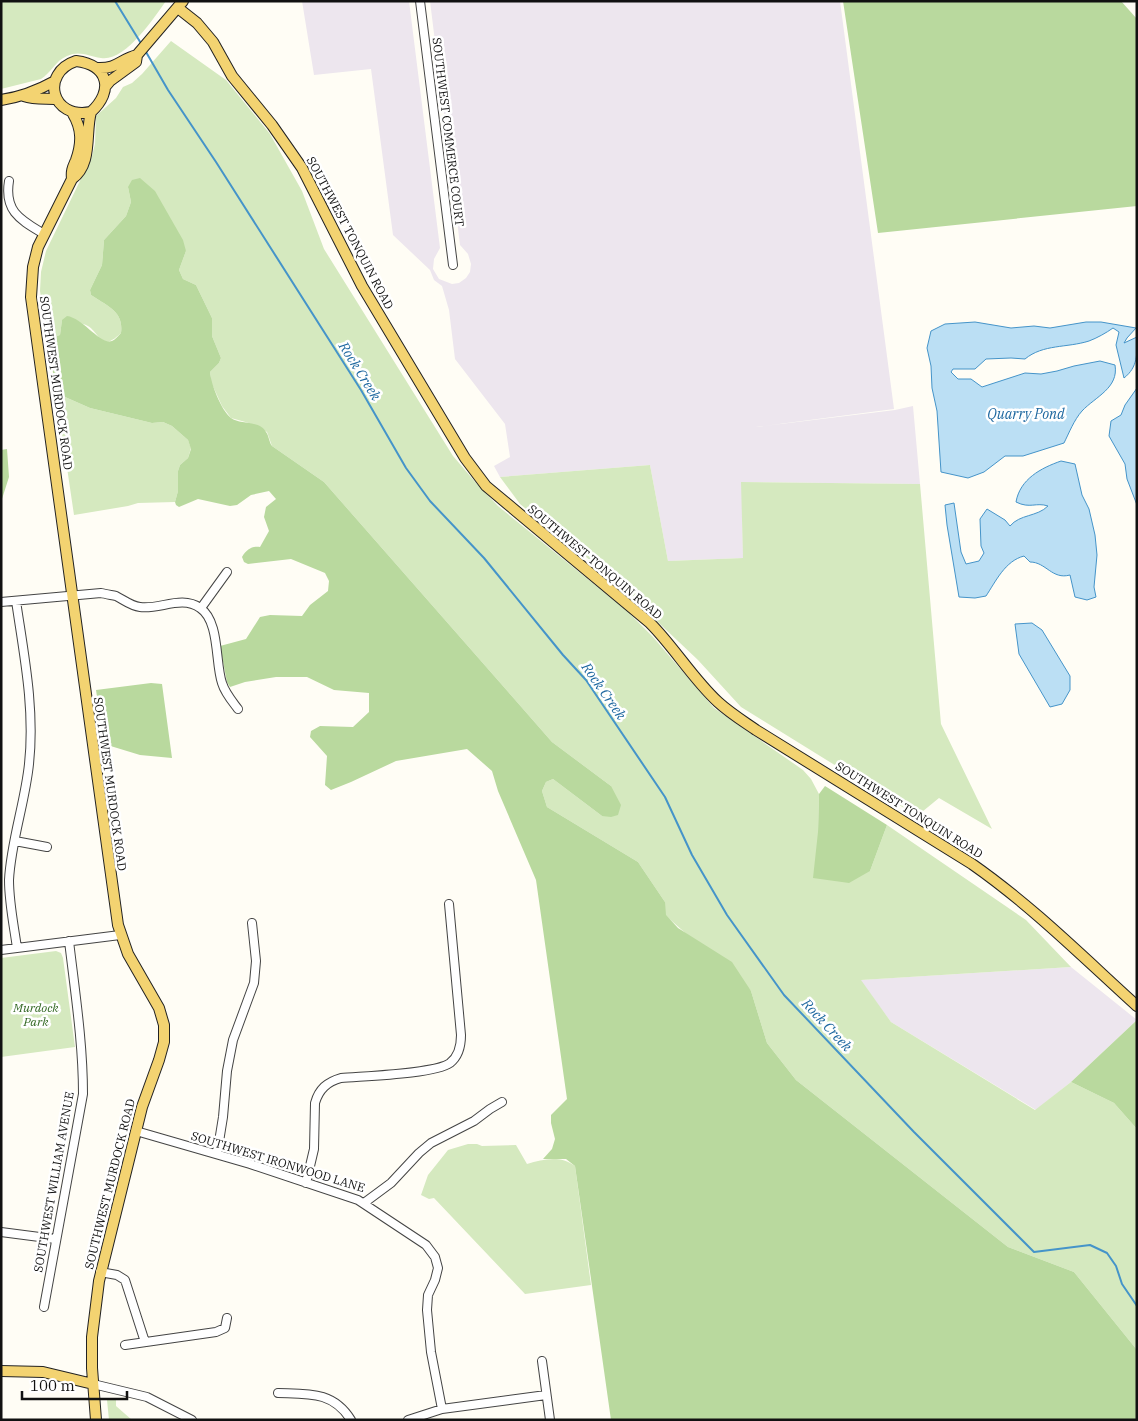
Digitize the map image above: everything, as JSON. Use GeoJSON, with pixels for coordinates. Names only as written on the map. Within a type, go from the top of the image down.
{"type":"FeatureCollection","features":[{"type":"Feature","properties":{"kind":"main road"},"geometry":{"type":"LineString","coordinates":[[105,88],[110,81],[136,62],[137,56],[180,5]]}},
{"type":"Feature","properties":{"kind":"main road","name":"SOUTHWEST TONQUIN ROAD"},"geometry":{"type":"LineString","coordinates":[[180,5],[214,42],[232,76],[272,125],[302,168],[362,286],[466,458],[486,486],[642,616],[670,643],[709,692],[727,710],[972,864],[1048,924],[1137,1006]]}},
{"type":"Feature","properties":{"kind":"main road"},"geometry":{"type":"LineString","coordinates":[[97,68],[103,77],[104,98],[92,112],[73,114],[63,108],[55,93],[55,81],[57,75],[65,66],[76,61],[84,62],[97,68],[112,68],[130,57],[137,56]]}},
{"type":"Feature","properties":{"kind":"main road"},"geometry":{"type":"LineString","coordinates":[[1,100],[24,96],[55,81]]}},
{"type":"Feature","properties":{"kind":"main road"},"geometry":{"type":"LineString","coordinates":[[24,96],[32,99],[57,99]]}},
{"type":"Feature","properties":{"kind":"main road","name":"SOUTHWEST MURDOCK ROAD"},"geometry":{"type":"LineString","coordinates":[[92,112],[88,142],[79,174],[72,178],[38,247],[33,267],[32,312],[73,596],[109,873],[120,935],[136,970],[159,1008],[164,1029],[162,1051],[142,1107],[100,1272],[92,1336],[96,1420]]}},
{"type":"Feature","properties":{"kind":"main road","name":"SOUTHWEST MURDOCK ROAD"},"geometry":{"type":"LineString","coordinates":[[72,178],[71,170],[78,151],[81,133],[73,114]]}},
{"type":"Feature","properties":{"kind":"main road"},"geometry":{"type":"LineString","coordinates":[[1,1371],[24,1370],[43,1372],[93,1384]]}},
{"type":"Feature","properties":{"kind":"street","name":"SOUTHWEST COMMERCE COURT"},"geometry":{"type":"LineString","coordinates":[[420,1],[453,265]]}},
{"type":"Feature","properties":{"kind":"street"},"geometry":{"type":"LineString","coordinates":[[9,181],[7,192],[12,209],[20,220],[44,234]]}},
{"type":"Feature","properties":{"kind":"street"},"geometry":{"type":"LineString","coordinates":[[200,608],[228,572]]}},
{"type":"Feature","properties":{"kind":"street"},"geometry":{"type":"LineString","coordinates":[[1,602],[101,593],[116,596],[142,608],[179,603],[190,604],[200,608],[210,618],[214,631],[222,685],[238,709]]}},
{"type":"Feature","properties":{"kind":"street"},"geometry":{"type":"LineString","coordinates":[[16,601],[28,682],[31,719],[29,764],[9,880],[17,948]]}},
{"type":"Feature","properties":{"kind":"street"},"geometry":{"type":"LineString","coordinates":[[15,841],[47,847]]}},
{"type":"Feature","properties":{"kind":"street"},"geometry":{"type":"LineString","coordinates":[[306,1183],[314,1149],[315,1103],[317,1096],[324,1086],[341,1078],[442,1067],[450,1063],[459,1050],[461,1035],[449,904]]}},
{"type":"Feature","properties":{"kind":"street"},"geometry":{"type":"LineString","coordinates":[[217,1154],[233,1040],[254,983],[256,961],[252,923]]}},
{"type":"Feature","properties":{"kind":"street"},"geometry":{"type":"LineString","coordinates":[[1,950],[120,935]]}},
{"type":"Feature","properties":{"kind":"street","name":"SOUTHWEST WILLIAM AVENUE"},"geometry":{"type":"LineString","coordinates":[[44,1307],[55,1238],[83,1094],[83,1065],[69,941]]}},
{"type":"Feature","properties":{"kind":"street","name":"SOUTHWEST IRONWOOD LANE"},"geometry":{"type":"LineString","coordinates":[[136,1131],[217,1154],[364,1203],[391,1183],[431,1143],[474,1122],[502,1102]]}},
{"type":"Feature","properties":{"kind":"street"},"geometry":{"type":"LineString","coordinates":[[364,1203],[426,1245],[437,1262],[437,1274],[428,1295],[427,1310],[431,1352],[442,1409]]}},
{"type":"Feature","properties":{"kind":"street"},"geometry":{"type":"LineString","coordinates":[[1,1232],[55,1238]]}},
{"type":"Feature","properties":{"kind":"street"},"geometry":{"type":"LineString","coordinates":[[100,1272],[117,1275],[125,1280],[145,1342]]}},
{"type":"Feature","properties":{"kind":"street"},"geometry":{"type":"LineString","coordinates":[[126,1345],[216,1332],[224,1328],[227,1318]]}},
{"type":"Feature","properties":{"kind":"street"},"geometry":{"type":"LineString","coordinates":[[542,1361],[550,1420]]}},
{"type":"Feature","properties":{"kind":"street"},"geometry":{"type":"LineString","coordinates":[[93,1384],[147,1397],[192,1420]]}},
{"type":"Feature","properties":{"kind":"street"},"geometry":{"type":"LineString","coordinates":[[278,1392],[318,1395],[334,1401],[346,1411],[351,1420]]}},
{"type":"Feature","properties":{"kind":"street"},"geometry":{"type":"LineString","coordinates":[[408,1420],[442,1409],[546,1395]]}},
{"type":"Feature","properties":{"kind":"shaded area"},"geometry":{"type":"Polygon","coordinates":[[[302,1],[409,1],[440,248],[434,259],[433,269],[439,279],[452,284],[459,283],[466,278],[470,272],[471,264],[468,254],[460,245],[430,1],[840,1],[894,409],[756,427],[895,410],[913,406],[920,484],[742,482],[743,558],[668,561],[650,465],[500,477],[494,466],[510,457],[505,424],[455,359],[449,310],[442,286],[434,280],[430,270],[393,235],[371,69],[314,75],[302,1]]]}},
{"type":"Feature","properties":{"kind":"shaded area"},"geometry":{"type":"Polygon","coordinates":[[[1071,967],[1137,1020],[1071,1082],[1036,1110],[891,1022],[860,980],[1071,967]]]}},
{"type":"Feature","properties":{"kind":"green space"},"geometry":{"type":"Polygon","coordinates":[[[1,1],[166,1],[138,38],[119,53],[101,58],[80,53],[71,54],[59,61],[41,79],[1,89],[1,1]]]}},
{"type":"Feature","properties":{"kind":"green space"},"geometry":{"type":"Polygon","coordinates":[[[843,1],[1121,1],[1137,19],[1137,206],[878,233],[843,1]]]}},
{"type":"Feature","properties":{"kind":"green space"},"geometry":{"type":"Polygon","coordinates":[[[171,41],[226,80],[270,134],[302,191],[324,249],[453,456],[498,506],[627,611],[653,637],[714,708],[803,770],[811,779],[819,794],[818,832],[870,871],[887,825],[1026,920],[1071,967],[861,980],[891,1022],[1035,1110],[1071,1082],[1114,1103],[1137,1129],[1137,1350],[1074,1272],[1008,1247],[796,1080],[767,1043],[751,991],[665,915],[665,902],[638,862],[547,807],[542,791],[546,782],[553,779],[602,816],[611,786],[552,742],[324,482],[272,446],[267,432],[249,423],[231,418],[222,406],[211,382],[210,372],[219,363],[221,358],[212,336],[212,318],[196,285],[183,279],[179,270],[186,251],[128,187],[131,202],[126,216],[104,240],[102,265],[90,290],[91,295],[117,314],[120,319],[121,333],[114,339],[104,342],[86,325],[62,320],[60,335],[48,339],[40,291],[41,272],[46,251],[92,156],[95,144],[96,116],[116,98],[123,87],[132,83],[142,74],[171,41]]]}},
{"type":"Feature","properties":{"kind":"green space"},"geometry":{"type":"Polygon","coordinates":[[[140,178],[155,191],[183,240],[186,251],[179,270],[183,279],[196,285],[212,318],[212,336],[221,358],[219,363],[210,372],[214,390],[227,414],[235,420],[255,424],[263,428],[272,446],[324,482],[552,742],[611,786],[621,805],[618,815],[611,817],[602,816],[553,779],[546,782],[542,791],[547,807],[638,862],[665,902],[666,915],[678,928],[732,962],[751,991],[767,1043],[796,1080],[1008,1247],[1074,1272],[1137,1350],[1137,1420],[611,1420],[575,1166],[566,1159],[543,1159],[552,1149],[555,1139],[551,1115],[567,1099],[536,880],[498,791],[492,771],[467,749],[396,761],[331,790],[325,785],[327,756],[310,737],[311,731],[320,726],[353,727],[369,712],[369,693],[334,690],[307,677],[276,677],[245,682],[230,687],[227,682],[220,646],[246,639],[260,617],[270,615],[302,616],[310,605],[328,591],[329,581],[325,573],[291,559],[248,564],[244,562],[242,557],[244,554],[252,548],[260,547],[269,531],[264,517],[266,507],[276,499],[269,491],[251,495],[237,505],[230,506],[198,499],[179,507],[175,502],[178,491],[178,471],[180,465],[188,458],[191,449],[188,440],[172,426],[163,422],[152,423],[90,408],[56,393],[48,339],[60,335],[62,320],[67,316],[73,318],[107,341],[112,341],[121,333],[120,319],[117,314],[91,295],[90,290],[102,265],[104,240],[126,216],[131,202],[128,187],[132,180],[140,178]]]}},
{"type":"Feature","properties":{"kind":"green space"},"geometry":{"type":"Polygon","coordinates":[[[56,393],[90,408],[152,423],[163,422],[172,426],[188,440],[191,448],[188,458],[180,465],[178,471],[178,491],[175,502],[138,503],[74,515],[56,393]]]}},
{"type":"Feature","properties":{"kind":"green space"},"geometry":{"type":"Polygon","coordinates":[[[7,449],[9,477],[1,502],[1,450],[7,449]]]}},
{"type":"Feature","properties":{"kind":"green space"},"geometry":{"type":"Polygon","coordinates":[[[650,465],[668,561],[743,558],[741,482],[920,484],[941,724],[992,829],[939,798],[917,816],[741,707],[698,660],[606,573],[520,504],[500,477],[650,465]]]}},
{"type":"Feature","properties":{"kind":"green space"},"geometry":{"type":"Polygon","coordinates":[[[151,683],[162,684],[172,758],[140,755],[104,744],[96,690],[151,683]]]}},
{"type":"Feature","properties":{"kind":"green space"},"geometry":{"type":"Polygon","coordinates":[[[825,786],[887,825],[870,871],[849,883],[813,878],[818,832],[819,794],[825,786]]]}},
{"type":"Feature","properties":{"kind":"green space","name":"Murdock Park"},"geometry":{"type":"Polygon","coordinates":[[[56,951],[61,953],[63,958],[75,1047],[1,1057],[1,958],[56,951]]]}},
{"type":"Feature","properties":{"kind":"green space"},"geometry":{"type":"Polygon","coordinates":[[[1137,1020],[1137,1129],[1114,1103],[1071,1082],[1137,1020]]]}},
{"type":"Feature","properties":{"kind":"green space"},"geometry":{"type":"Polygon","coordinates":[[[468,1144],[482,1146],[516,1145],[527,1164],[558,1159],[575,1166],[591,1285],[525,1294],[434,1198],[429,1199],[421,1195],[428,1175],[448,1150],[468,1144]]]}},
{"type":"Feature","properties":{"kind":"green space"},"geometry":{"type":"Polygon","coordinates":[[[116,1398],[116,1406],[132,1420],[109,1420],[107,1400],[116,1398]]]}},
{"type":"Feature","properties":{"kind":"water","name":"Quarry Pond"},"geometry":{"type":"Polygon","coordinates":[[[975,322],[1011,328],[1034,326],[1050,328],[1086,322],[1101,322],[1136,328],[1124,343],[1137,337],[1136,360],[1129,374],[1124,378],[1116,345],[1119,332],[1113,328],[1089,341],[1047,349],[1032,354],[1025,359],[986,359],[975,369],[953,369],[951,372],[958,379],[971,379],[982,387],[1025,373],[1041,374],[1100,361],[1115,365],[1115,373],[1110,386],[1079,415],[1064,443],[1023,456],[1005,456],[984,472],[968,478],[941,472],[937,411],[927,348],[931,331],[945,324],[975,322]]]}},
{"type":"Feature","properties":{"kind":"water"},"geometry":{"type":"Polygon","coordinates":[[[1137,388],[1137,505],[1127,479],[1125,464],[1109,436],[1111,421],[1121,415],[1125,405],[1137,388]]]}},
{"type":"Feature","properties":{"kind":"water"},"geometry":{"type":"Polygon","coordinates":[[[1061,461],[1075,464],[1082,495],[1089,509],[1097,555],[1094,587],[1096,597],[1087,600],[1075,597],[1070,575],[1058,575],[1036,563],[1030,562],[1024,556],[1011,562],[1006,567],[986,596],[975,598],[959,597],[945,505],[954,503],[961,552],[966,564],[979,561],[984,553],[981,546],[980,519],[987,509],[1005,520],[1010,526],[1019,519],[1044,510],[1048,506],[1025,505],[1016,502],[1018,494],[1032,476],[1046,467],[1061,461]]]}},
{"type":"Feature","properties":{"kind":"water"},"geometry":{"type":"Polygon","coordinates":[[[1032,623],[1042,630],[1070,676],[1070,690],[1062,704],[1050,707],[1019,654],[1015,624],[1032,623]]]}},
{"type":"Feature","properties":{"kind":"waterway","name":"Rock Creek"},"geometry":{"type":"LineString","coordinates":[[115,1],[142,45]]}},
{"type":"Feature","properties":{"kind":"waterway","name":"Rock Creek"},"geometry":{"type":"LineString","coordinates":[[146,52],[168,90],[361,390],[406,468],[430,501],[484,558],[563,655],[586,680],[665,797],[692,855],[727,915],[784,995],[914,1132],[1034,1252],[1090,1245],[1107,1253],[1116,1266],[1122,1284],[1137,1306]]}}]}
